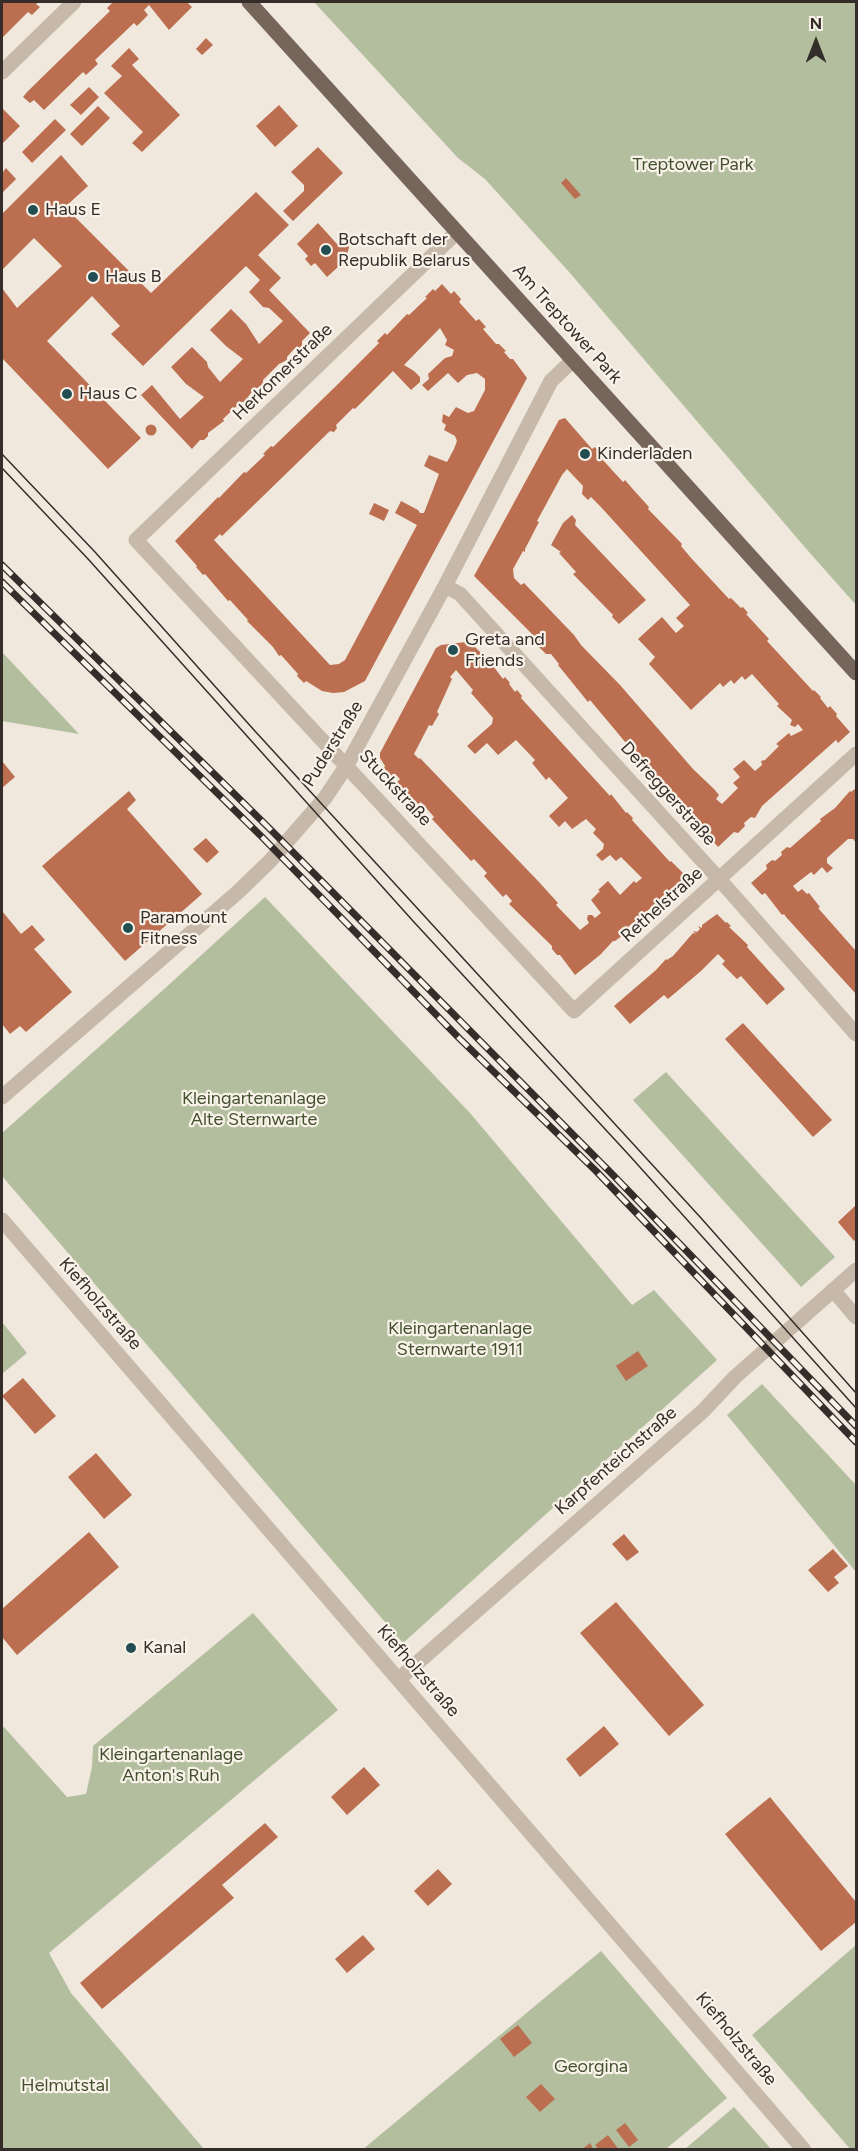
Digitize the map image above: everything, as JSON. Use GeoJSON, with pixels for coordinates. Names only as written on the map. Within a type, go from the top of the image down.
{"type":"FeatureCollection","features":[{"type":"Feature","properties":{"kind":"main road","name":"Am Treptower Park"},"geometry":{"type":"LineString","coordinates":[[249,2],[856,673]]}},
{"type":"Feature","properties":{"kind":"street"},"geometry":{"type":"LineString","coordinates":[[2,72],[74,2]]}},
{"type":"Feature","properties":{"kind":"street","name":"Herkomerstraße"},"geometry":{"type":"LineString","coordinates":[[136,540],[457,232]]}},
{"type":"Feature","properties":{"kind":"street","name":"Puderstraße"},"geometry":{"type":"LineString","coordinates":[[2,1097],[238,892],[270,861],[325,798],[347,765],[445,586],[551,381],[573,360]]}},
{"type":"Feature","properties":{"kind":"street","name":"Stuckstraße"},"geometry":{"type":"LineString","coordinates":[[136,540],[574,1011]]}},
{"type":"Feature","properties":{"kind":"street","name":"Defreggerstraße"},"geometry":{"type":"LineString","coordinates":[[445,586],[460,594],[719,879],[856,1034]]}},
{"type":"Feature","properties":{"kind":"street","name":"Rethelstraße"},"geometry":{"type":"LineString","coordinates":[[574,1011],[856,754]]}},
{"type":"Feature","properties":{"kind":"street","name":"Kiefholzstraße"},"geometry":{"type":"LineString","coordinates":[[2,1220],[804,2150]]}},
{"type":"Feature","properties":{"kind":"street","name":"Karpfenteichstraße"},"geometry":{"type":"LineString","coordinates":[[399,1679],[703,1411],[735,1377],[856,1270]]}},
{"type":"Feature","properties":{"kind":"street"},"geometry":{"type":"LineString","coordinates":[[833,1290],[856,1317]]}},
{"type":"Feature","properties":{"kind":"green space","name":"Treptower Park"},"geometry":{"type":"Polygon","coordinates":[[[314,2],[856,2],[856,605],[570,273],[485,179],[458,158],[314,2]]]}},
{"type":"Feature","properties":{"kind":"green space"},"geometry":{"type":"Polygon","coordinates":[[[2,652],[79,734],[2,721],[2,652]]]}},
{"type":"Feature","properties":{"kind":"green space"},"geometry":{"type":"Polygon","coordinates":[[[265,897],[470,1113],[632,1305],[654,1290],[717,1360],[403,1643],[2,1176],[2,1133],[265,897]]]}},
{"type":"Feature","properties":{"kind":"green space"},"geometry":{"type":"Polygon","coordinates":[[[666,1072],[835,1257],[801,1287],[633,1100],[666,1072]]]}},
{"type":"Feature","properties":{"kind":"green space"},"geometry":{"type":"Polygon","coordinates":[[[2,1322],[27,1353],[2,1374],[2,1322]]]}},
{"type":"Feature","properties":{"kind":"green space"},"geometry":{"type":"Polygon","coordinates":[[[762,1384],[856,1485],[856,1572],[727,1415],[762,1384]]]}},
{"type":"Feature","properties":{"kind":"green space"},"geometry":{"type":"Polygon","coordinates":[[[253,1613],[338,1710],[49,1953],[71,1993],[204,2149],[2,2149],[2,1725],[67,1797],[86,1794],[92,1767],[93,1746],[253,1613]]]}},
{"type":"Feature","properties":{"kind":"green space"},"geometry":{"type":"Polygon","coordinates":[[[856,1945],[856,2149],[851,2150],[752,2035],[856,1945]]]}},
{"type":"Feature","properties":{"kind":"green space","name":"Georgina"},"geometry":{"type":"Polygon","coordinates":[[[601,1951],[727,2098],[666,2149],[362,2150],[601,1951]]]}},
{"type":"Feature","properties":{"kind":"green space"},"geometry":{"type":"Polygon","coordinates":[[[734,2107],[771,2149],[685,2149],[734,2107]]]}},
{"type":"Feature","properties":{"kind":"building"},"geometry":{"type":"Polygon","coordinates":[[[2,2],[39,2],[36,4],[40,7],[32,15],[28,12],[2,38],[2,2]]]}},
{"type":"Feature","properties":{"kind":"building"},"geometry":{"type":"Polygon","coordinates":[[[113,2],[187,2],[192,7],[169,30],[149,5],[144,10],[148,15],[137,26],[134,23],[95,60],[98,64],[86,75],[83,72],[44,110],[34,100],[30,103],[23,97],[110,11],[107,8],[113,2]]]}},
{"type":"Feature","properties":{"kind":"building"},"geometry":{"type":"Polygon","coordinates":[[[206,38],[213,45],[202,55],[196,49],[206,38]]]}},
{"type":"Feature","properties":{"kind":"building"},"geometry":{"type":"Polygon","coordinates":[[[129,48],[139,59],[132,65],[180,115],[142,152],[132,143],[143,132],[104,93],[122,76],[111,66],[129,48]]]}},
{"type":"Feature","properties":{"kind":"building"},"geometry":{"type":"Polygon","coordinates":[[[89,87],[99,97],[81,115],[70,105],[89,87]]]}},
{"type":"Feature","properties":{"kind":"building"},"geometry":{"type":"Polygon","coordinates":[[[279,105],[298,126],[275,147],[256,126],[279,105]]]}},
{"type":"Feature","properties":{"kind":"building"},"geometry":{"type":"Polygon","coordinates":[[[98,106],[110,118],[82,146],[70,134],[98,106]]]}},
{"type":"Feature","properties":{"kind":"building"},"geometry":{"type":"Polygon","coordinates":[[[2,108],[20,126],[2,144],[2,108]]]}},
{"type":"Feature","properties":{"kind":"building"},"geometry":{"type":"Polygon","coordinates":[[[55,119],[66,130],[32,163],[22,152],[55,119]]]}},
{"type":"Feature","properties":{"kind":"building"},"geometry":{"type":"Polygon","coordinates":[[[318,147],[343,173],[293,221],[283,211],[304,191],[304,185],[291,172],[318,147]]]}},
{"type":"Feature","properties":{"kind":"building"},"geometry":{"type":"Polygon","coordinates":[[[61,155],[88,186],[65,207],[151,293],[256,192],[289,225],[258,255],[281,278],[269,290],[310,333],[302,341],[302,346],[298,350],[294,349],[287,360],[279,364],[263,380],[259,388],[255,388],[244,402],[241,402],[223,419],[224,421],[192,449],[141,395],[152,385],[180,419],[204,397],[186,384],[171,367],[192,347],[207,362],[208,367],[220,382],[243,359],[210,330],[231,309],[246,324],[259,344],[283,321],[269,308],[263,307],[249,292],[260,280],[246,266],[143,366],[111,334],[120,326],[92,296],[47,341],[141,438],[108,469],[2,358],[2,288],[17,308],[62,266],[34,238],[2,270],[2,214],[61,155]]]}},
{"type":"Feature","properties":{"kind":"building"},"geometry":{"type":"Polygon","coordinates":[[[6,168],[16,179],[2,193],[2,173],[6,168]]]}},
{"type":"Feature","properties":{"kind":"building"},"geometry":{"type":"Polygon","coordinates":[[[566,178],[581,195],[575,199],[561,183],[566,178]]]}},
{"type":"Feature","properties":{"kind":"building","name":"Botschaft der Republik Belarus"},"geometry":{"type":"Polygon","coordinates":[[[318,223],[337,244],[344,242],[349,247],[347,255],[349,257],[327,277],[315,263],[311,266],[305,259],[308,256],[297,244],[318,223]]]}},
{"type":"Feature","properties":{"kind":"building"},"geometry":{"type":"Polygon","coordinates":[[[442,284],[451,294],[454,291],[461,299],[459,302],[476,321],[479,319],[486,327],[483,329],[496,344],[506,351],[504,352],[510,359],[513,359],[527,378],[365,681],[344,692],[322,691],[306,681],[304,683],[297,676],[298,674],[281,655],[279,656],[205,574],[203,575],[175,541],[244,472],[246,473],[265,455],[263,454],[271,446],[273,447],[334,388],[379,343],[377,341],[385,333],[387,335],[407,314],[409,315],[433,289],[435,291],[442,284]],[[440,328],[404,365],[420,377],[420,382],[411,390],[393,371],[336,425],[334,432],[330,431],[222,536],[220,534],[214,540],[330,665],[339,664],[345,660],[417,525],[395,513],[401,501],[420,513],[424,513],[439,474],[424,466],[429,455],[447,462],[454,449],[457,441],[455,436],[444,430],[446,425],[442,422],[443,414],[449,417],[456,407],[468,413],[474,411],[485,390],[485,379],[477,373],[467,375],[458,383],[448,373],[428,391],[422,385],[429,379],[428,374],[445,358],[452,356],[454,350],[445,345],[447,340],[440,328]]]}},
{"type":"Feature","properties":{"kind":"building"},"geometry":{"type":"Polygon","coordinates":[[[565,418],[592,449],[595,447],[603,456],[601,458],[623,482],[625,480],[729,599],[731,598],[741,608],[743,607],[748,613],[746,614],[769,639],[767,641],[821,697],[828,708],[830,706],[850,732],[838,743],[836,740],[762,806],[755,818],[751,817],[738,833],[734,832],[718,847],[707,834],[710,832],[651,771],[653,770],[627,741],[626,743],[590,700],[588,702],[551,654],[546,654],[538,646],[541,643],[474,576],[559,420],[565,418]],[[567,469],[562,475],[537,521],[539,522],[525,552],[523,551],[513,569],[514,578],[521,585],[524,583],[574,635],[693,769],[714,789],[719,795],[716,799],[722,804],[738,788],[733,783],[740,777],[733,769],[744,760],[755,771],[762,765],[761,761],[779,746],[776,744],[789,733],[791,736],[803,730],[798,724],[795,727],[790,725],[792,720],[777,706],[779,704],[752,674],[745,680],[742,676],[734,684],[731,680],[723,687],[720,683],[691,710],[649,664],[655,657],[638,639],[662,617],[676,633],[684,626],[676,618],[690,605],[600,506],[591,497],[588,500],[582,494],[583,486],[567,469]]]}},
{"type":"Feature","properties":{"kind":"building"},"geometry":{"type":"Polygon","coordinates":[[[151,425],[155,426],[155,434],[151,435],[147,434],[146,430],[147,426],[151,425]]]}},
{"type":"Feature","properties":{"kind":"building"},"geometry":{"type":"Polygon","coordinates":[[[374,503],[389,510],[384,521],[369,514],[374,503]]]}},
{"type":"Feature","properties":{"kind":"building"},"geometry":{"type":"Polygon","coordinates":[[[572,515],[576,520],[575,525],[646,600],[619,624],[573,574],[576,572],[559,553],[561,552],[551,545],[563,523],[572,515]]]}},
{"type":"Feature","properties":{"kind":"building"},"geometry":{"type":"Polygon","coordinates":[[[466,642],[484,654],[503,679],[505,677],[515,692],[517,690],[521,698],[610,796],[611,794],[670,862],[686,876],[667,896],[665,894],[630,925],[623,935],[575,975],[560,955],[552,949],[552,946],[509,904],[512,901],[506,894],[503,897],[484,876],[487,873],[474,859],[471,861],[432,819],[434,817],[421,802],[418,804],[397,782],[400,779],[395,774],[392,777],[384,768],[380,753],[436,648],[441,645],[466,642]],[[456,670],[450,677],[452,679],[437,712],[439,714],[432,726],[429,725],[414,754],[539,882],[558,903],[556,905],[580,930],[589,923],[588,915],[595,918],[601,913],[591,900],[608,881],[620,895],[634,881],[636,883],[642,878],[621,857],[616,861],[610,855],[602,861],[596,855],[603,849],[604,844],[593,833],[596,829],[586,819],[572,829],[565,821],[559,827],[549,816],[568,798],[549,777],[546,780],[532,763],[535,760],[516,740],[498,755],[487,743],[475,754],[467,746],[492,724],[493,718],[471,693],[473,690],[456,670]]]}},
{"type":"Feature","properties":{"kind":"building"},"geometry":{"type":"Polygon","coordinates":[[[2,761],[15,777],[2,788],[2,761]]]}},
{"type":"Feature","properties":{"kind":"building"},"geometry":{"type":"Polygon","coordinates":[[[856,788],[856,843],[853,839],[848,839],[827,858],[827,863],[833,868],[827,873],[822,867],[814,875],[811,872],[793,886],[798,892],[802,889],[807,894],[809,893],[820,907],[818,908],[856,951],[856,994],[784,914],[782,915],[765,893],[762,895],[751,883],[767,869],[766,865],[772,860],[775,861],[782,855],[781,852],[787,847],[790,848],[835,808],[850,791],[856,788]]]}},
{"type":"Feature","properties":{"kind":"building"},"geometry":{"type":"Polygon","coordinates":[[[129,791],[136,800],[127,809],[202,894],[125,961],[42,866],[129,791]]]}},
{"type":"Feature","properties":{"kind":"building"},"geometry":{"type":"Polygon","coordinates":[[[206,838],[219,852],[207,863],[193,849],[206,838]]]}},
{"type":"Feature","properties":{"kind":"building"},"geometry":{"type":"Polygon","coordinates":[[[2,911],[21,934],[32,925],[45,940],[34,949],[72,992],[26,1032],[20,1026],[10,1034],[2,1024],[2,911]]]}},
{"type":"Feature","properties":{"kind":"building"},"geometry":{"type":"Polygon","coordinates":[[[717,914],[731,926],[729,927],[748,945],[747,947],[785,989],[767,1005],[741,976],[737,979],[722,964],[725,961],[718,954],[668,999],[664,995],[630,1024],[614,1006],[666,959],[673,956],[693,933],[696,934],[693,931],[697,932],[700,929],[698,926],[702,928],[702,925],[717,914]]]}},
{"type":"Feature","properties":{"kind":"building"},"geometry":{"type":"Polygon","coordinates":[[[743,1023],[832,1120],[813,1137],[725,1039],[743,1023]]]}},
{"type":"Feature","properties":{"kind":"building"},"geometry":{"type":"Polygon","coordinates":[[[856,1205],[856,1239],[854,1241],[838,1222],[856,1205]]]}},
{"type":"Feature","properties":{"kind":"building"},"geometry":{"type":"Polygon","coordinates":[[[638,1351],[648,1366],[626,1381],[616,1366],[638,1351]]]}},
{"type":"Feature","properties":{"kind":"building"},"geometry":{"type":"Polygon","coordinates":[[[23,1378],[56,1416],[35,1434],[2,1396],[23,1378]]]}},
{"type":"Feature","properties":{"kind":"building"},"geometry":{"type":"Polygon","coordinates":[[[96,1453],[132,1495],[104,1519],[68,1477],[96,1453]]]}},
{"type":"Feature","properties":{"kind":"building"},"geometry":{"type":"Polygon","coordinates":[[[89,1532],[119,1567],[17,1655],[2,1637],[2,1609],[89,1532]]]}},
{"type":"Feature","properties":{"kind":"building"},"geometry":{"type":"Polygon","coordinates":[[[624,1534],[639,1552],[627,1561],[612,1544],[624,1534]]]}},
{"type":"Feature","properties":{"kind":"building"},"geometry":{"type":"Polygon","coordinates":[[[833,1549],[848,1566],[834,1577],[839,1583],[828,1592],[808,1570],[833,1549]]]}},
{"type":"Feature","properties":{"kind":"building"},"geometry":{"type":"Polygon","coordinates":[[[616,1602],[704,1705],[669,1736],[580,1633],[616,1602]]]}},
{"type":"Feature","properties":{"kind":"building"},"geometry":{"type":"Polygon","coordinates":[[[604,1726],[619,1744],[580,1777],[566,1759],[604,1726]]]}},
{"type":"Feature","properties":{"kind":"building"},"geometry":{"type":"Polygon","coordinates":[[[364,1767],[380,1785],[347,1815],[331,1797],[364,1767]]]}},
{"type":"Feature","properties":{"kind":"building"},"geometry":{"type":"Polygon","coordinates":[[[770,1797],[856,1902],[856,1922],[821,1951],[725,1834],[770,1797]]]}},
{"type":"Feature","properties":{"kind":"building"},"geometry":{"type":"Polygon","coordinates":[[[265,1823],[278,1837],[222,1885],[234,1898],[102,2009],[80,1983],[265,1823]]]}},
{"type":"Feature","properties":{"kind":"building"},"geometry":{"type":"Polygon","coordinates":[[[438,1869],[452,1884],[428,1906],[414,1891],[438,1869]]]}},
{"type":"Feature","properties":{"kind":"building"},"geometry":{"type":"Polygon","coordinates":[[[363,1935],[375,1949],[347,1973],[335,1959],[363,1935]]]}},
{"type":"Feature","properties":{"kind":"building"},"geometry":{"type":"Polygon","coordinates":[[[518,2025],[532,2043],[514,2057],[500,2039],[518,2025]]]}},
{"type":"Feature","properties":{"kind":"building"},"geometry":{"type":"Polygon","coordinates":[[[541,2084],[555,2099],[540,2112],[526,2097],[541,2084]]]}},
{"type":"Feature","properties":{"kind":"building"},"geometry":{"type":"Polygon","coordinates":[[[625,2123],[638,2140],[629,2147],[616,2130],[625,2123]]]}},
{"type":"Feature","properties":{"kind":"building"},"geometry":{"type":"Polygon","coordinates":[[[608,2135],[619,2150],[599,2150],[595,2145],[608,2135]]]}},
{"type":"Feature","properties":{"kind":"building"},"geometry":{"type":"Polygon","coordinates":[[[590,2143],[594,2150],[581,2150],[590,2143]]]}},
{"type":"Feature","properties":{"kind":"tram line"},"geometry":{"type":"LineString","coordinates":[[2,454],[95,552],[254,730],[701,1218],[856,1393]]}},
{"type":"Feature","properties":{"kind":"tram line"},"geometry":{"type":"LineString","coordinates":[[2,468],[89,560],[413,921],[629,1155],[856,1408]]}},
{"type":"Feature","properties":{"kind":"railway"},"geometry":{"type":"LineString","coordinates":[[2,565],[270,829],[614,1176],[856,1426]]}},
{"type":"Feature","properties":{"kind":"railway"},"geometry":{"type":"LineString","coordinates":[[2,582],[262,837],[459,1038],[596,1171],[856,1442]]}},
{"type":"Feature","properties":{"kind":"place","name":"Haus E"},"geometry":{"type":"Point","coordinates":[33,210]}},
{"type":"Feature","properties":{"kind":"place","name":"Botschaft der Republik Belarus"},"geometry":{"type":"Point","coordinates":[326,250]}},
{"type":"Feature","properties":{"kind":"place","name":"Haus B"},"geometry":{"type":"Point","coordinates":[93,277]}},
{"type":"Feature","properties":{"kind":"place","name":"Haus C"},"geometry":{"type":"Point","coordinates":[67,394]}},
{"type":"Feature","properties":{"kind":"place","name":"Kinderladen"},"geometry":{"type":"Point","coordinates":[585,454]}},
{"type":"Feature","properties":{"kind":"place","name":"Greta and Friends"},"geometry":{"type":"Point","coordinates":[453,650]}},
{"type":"Feature","properties":{"kind":"place","name":"Paramount Fitness"},"geometry":{"type":"Point","coordinates":[128,928]}},
{"type":"Feature","properties":{"kind":"place","name":"Kanal"},"geometry":{"type":"Point","coordinates":[131,1648]}},
{"type":"Feature","properties":{"kind":"park label","name":"Kleingartenanlage Alte Sternwarte"},"geometry":{"type":"Point","coordinates":[254,1109]}},
{"type":"Feature","properties":{"kind":"park label","name":"Kleingartenanlage Sternwarte 1911"},"geometry":{"type":"Point","coordinates":[460,1339]}},
{"type":"Feature","properties":{"kind":"park label","name":"Kleingartenanlage Anton's Ruh"},"geometry":{"type":"Point","coordinates":[171,1765]}},
{"type":"Feature","properties":{"kind":"park label","name":"Helmutstal"},"geometry":{"type":"Point","coordinates":[65,2086]}}]}
